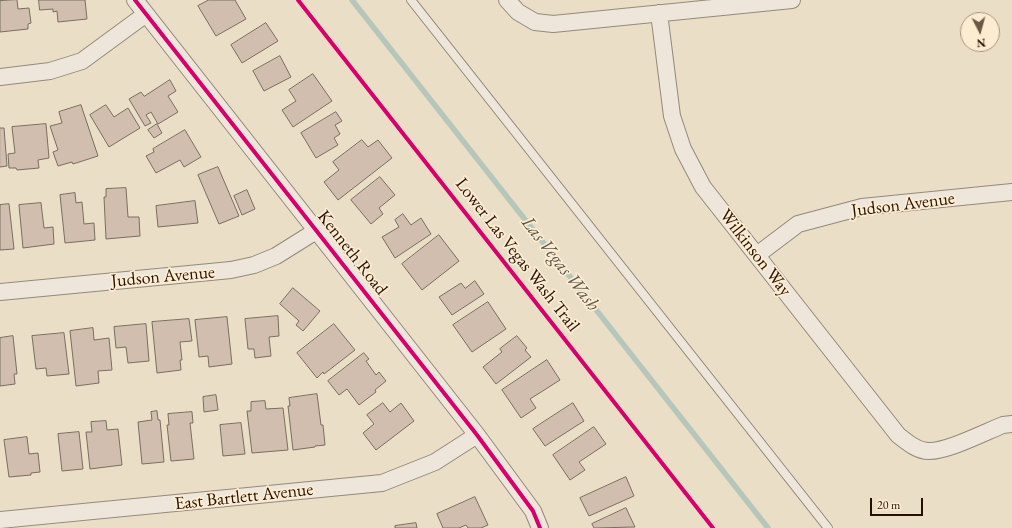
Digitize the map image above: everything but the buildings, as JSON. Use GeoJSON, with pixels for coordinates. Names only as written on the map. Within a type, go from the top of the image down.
{"type":"FeatureCollection","features":[{"type":"Feature","properties":{"kind":"street","name":"Kenneth Road"},"geometry":{"type":"LineString","coordinates":[[135,0],[477,435],[533,511],[540,528]]}},
{"type":"Feature","properties":{"kind":"street"},"geometry":{"type":"LineString","coordinates":[[507,0],[518,12],[535,22],[553,24],[792,0]]}},
{"type":"Feature","properties":{"kind":"street","name":"Wilkinson Way"},"geometry":{"type":"LineString","coordinates":[[659,13],[672,116],[683,149],[703,187],[898,435],[913,446],[928,451],[944,449],[1003,425],[1012,424]]}},
{"type":"Feature","properties":{"kind":"street"},"geometry":{"type":"LineString","coordinates":[[0,77],[50,71],[82,61],[146,14]]}},
{"type":"Feature","properties":{"kind":"street","name":"Judson Avenue"},"geometry":{"type":"LineString","coordinates":[[757,255],[798,224],[862,207],[1012,192]]}},
{"type":"Feature","properties":{"kind":"street","name":"Judson Avenue"},"geometry":{"type":"LineString","coordinates":[[0,292],[231,270],[254,265],[276,256],[316,231]]}},
{"type":"Feature","properties":{"kind":"street","name":"East Bartlett Avenue"},"geometry":{"type":"LineString","coordinates":[[0,520],[382,483],[435,462],[477,435]]}},
{"type":"Feature","properties":{"kind":"lane"},"geometry":{"type":"LineString","coordinates":[[411,0],[828,528]]}},
{"type":"Feature","properties":{"kind":"waterway","name":"Las Vegas Wash"},"geometry":{"type":"LineString","coordinates":[[352,0],[768,528]]}},
{"type":"Feature","properties":{"kind":"cycle path"},"geometry":{"type":"LineString","coordinates":[[135,0],[477,435],[533,511],[540,528]]}},
{"type":"Feature","properties":{"kind":"cycle path","name":"Lower Las Vegas Wash Trail"},"geometry":{"type":"LineString","coordinates":[[298,0],[713,528]]}}]}
